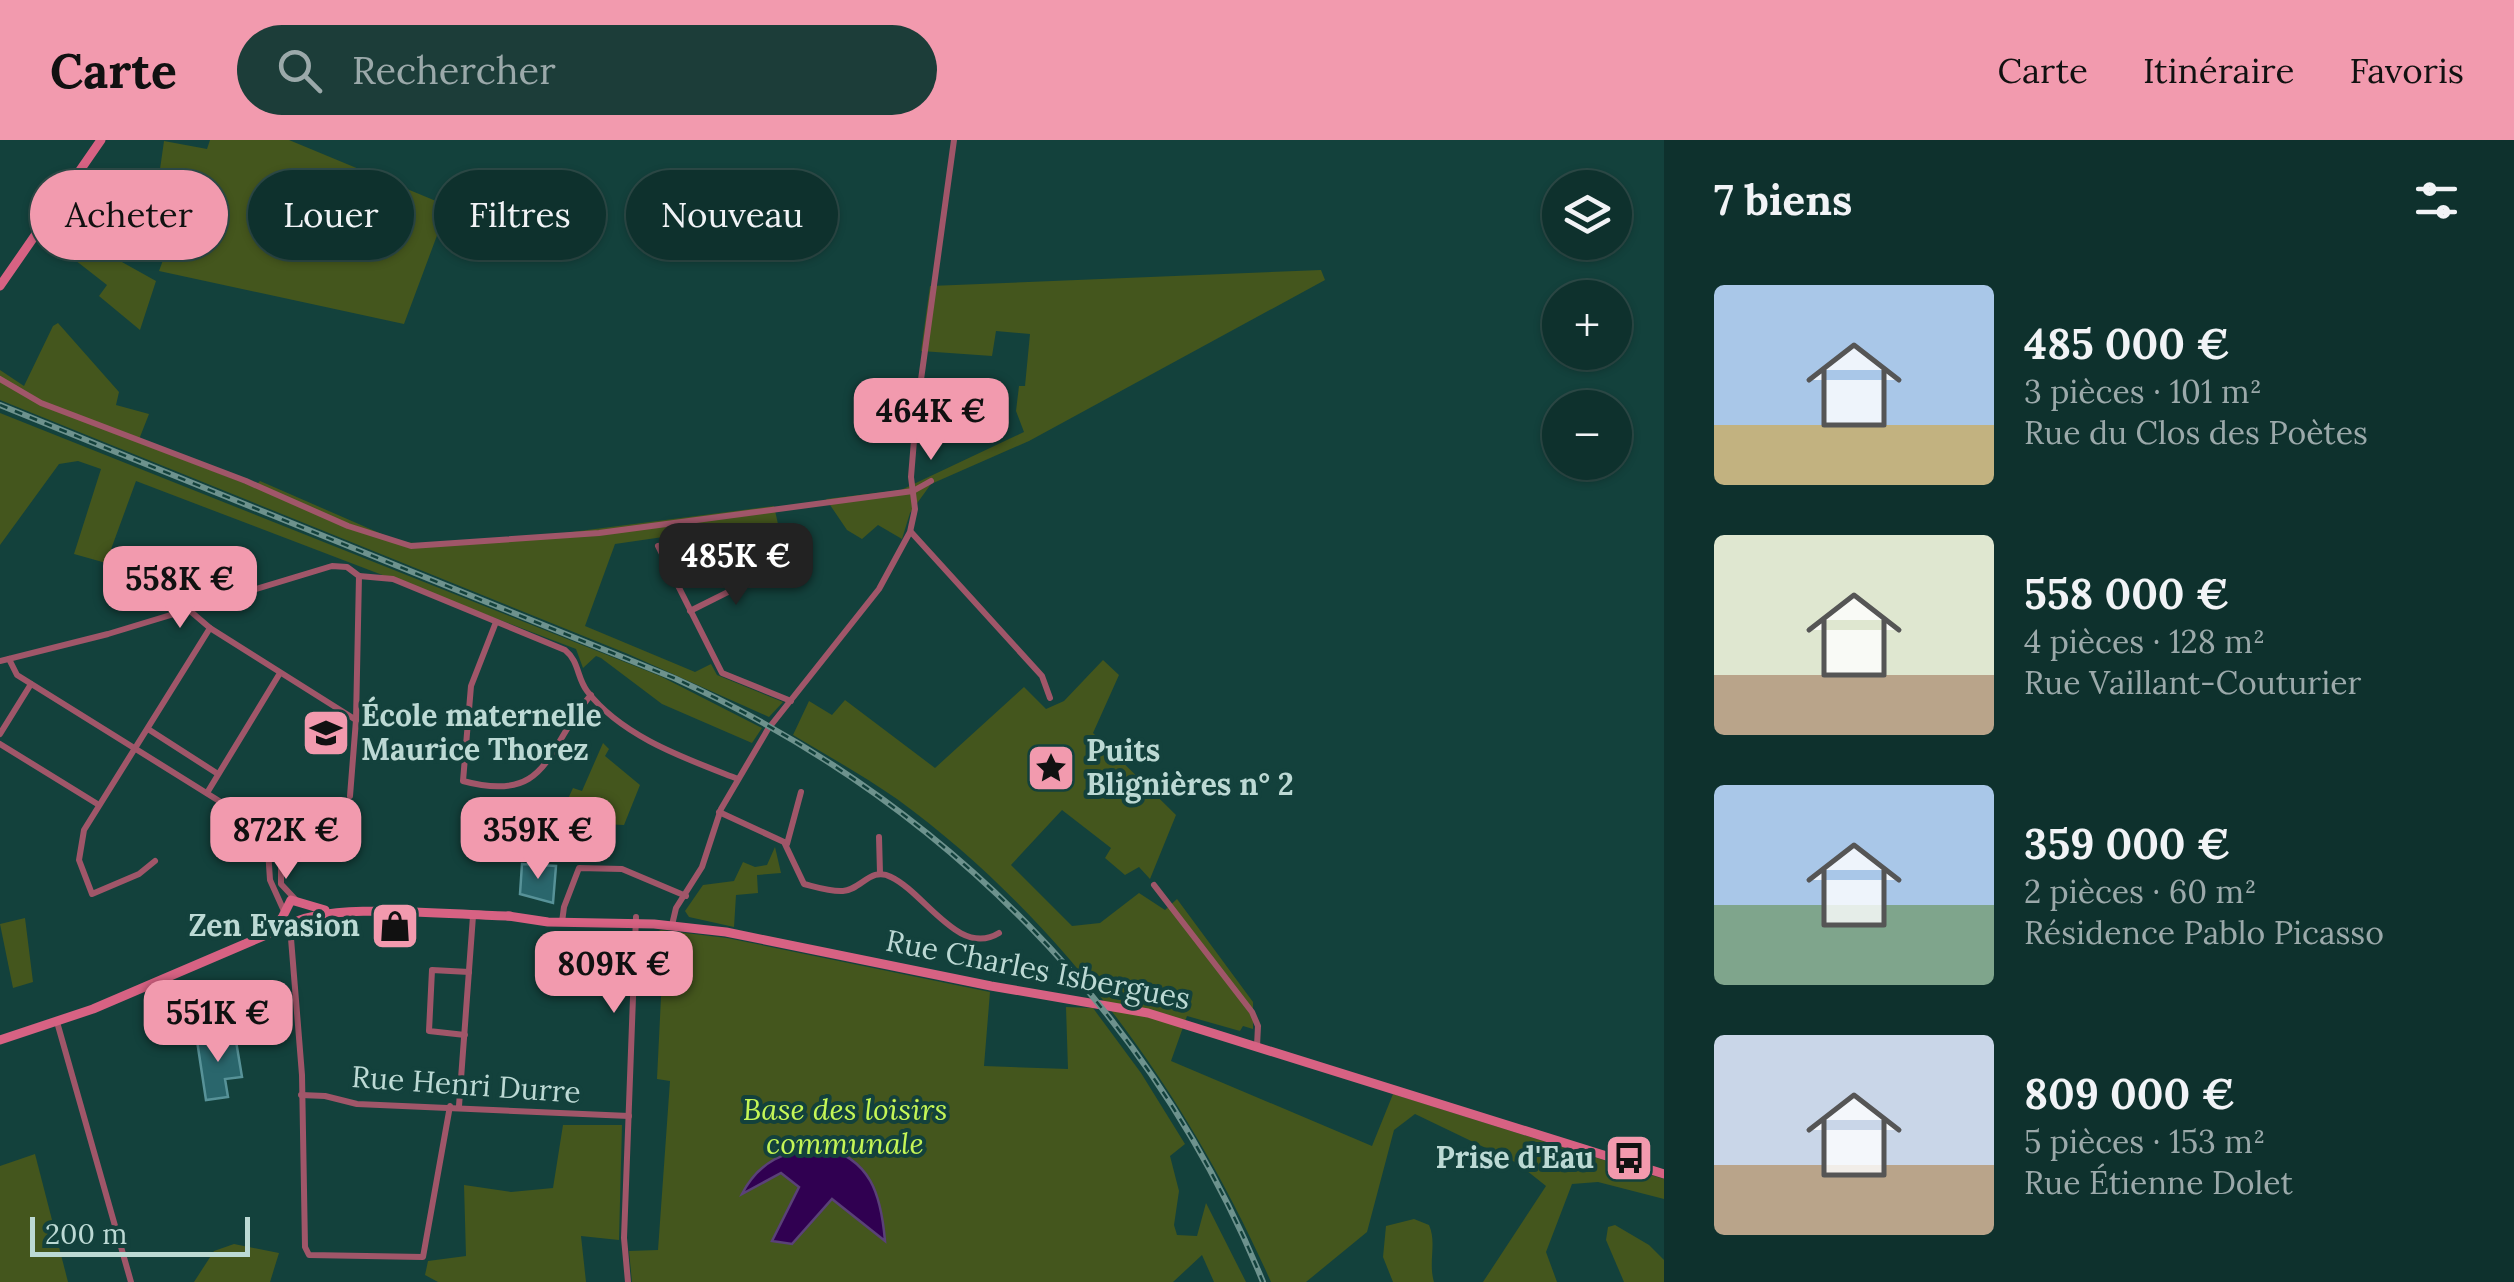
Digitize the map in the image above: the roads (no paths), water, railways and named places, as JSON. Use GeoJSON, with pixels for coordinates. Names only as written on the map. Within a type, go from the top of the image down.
{"type":"FeatureCollection","features":[{"type":"Feature","properties":{"kind":"main road"},"geometry":{"type":"LineString","coordinates":[[0,277],[102,140]]}},
{"type":"Feature","properties":{"kind":"main road"},"geometry":{"type":"LineString","coordinates":[[0,286],[90,156]]}},
{"type":"Feature","properties":{"kind":"main road"},"geometry":{"type":"LineString","coordinates":[[299,901],[303,911],[288,920],[288,902],[299,901]]}},
{"type":"Feature","properties":{"kind":"main road","name":"Rue Charles Isbergues"},"geometry":{"type":"LineString","coordinates":[[299,901],[339,912]]}},
{"type":"Feature","properties":{"kind":"main road","name":"Rue Charles Isbergues"},"geometry":{"type":"LineString","coordinates":[[0,1040],[94,1009],[274,931],[288,920],[339,912],[672,922],[1001,988],[1148,1013],[1664,1174]]}},
{"type":"Feature","properties":{"kind":"street"},"geometry":{"type":"LineString","coordinates":[[672,922],[702,867],[719,812],[770,725],[879,590],[910,532],[916,416],[954,140]]}},
{"type":"Feature","properties":{"kind":"street"},"geometry":{"type":"LineString","coordinates":[[0,379],[27,397],[354,528],[417,546],[591,534],[914,491],[931,481]]}},
{"type":"Feature","properties":{"kind":"street"},"geometry":{"type":"LineString","coordinates":[[910,532],[1042,676],[1050,698]]}},
{"type":"Feature","properties":{"kind":"street"},"geometry":{"type":"LineString","coordinates":[[658,546],[722,674],[791,701]]}},
{"type":"Feature","properties":{"kind":"street"},"geometry":{"type":"LineString","coordinates":[[299,901],[281,884],[280,841],[14,673],[4,660],[332,566],[347,567],[359,576],[393,579],[568,652],[591,695],[647,742],[738,780]]}},
{"type":"Feature","properties":{"kind":"street"},"geometry":{"type":"LineString","coordinates":[[690,611],[766,573]]}},
{"type":"Feature","properties":{"kind":"street"},"geometry":{"type":"LineString","coordinates":[[350,796],[359,576]]}},
{"type":"Feature","properties":{"kind":"street"},"geometry":{"type":"LineString","coordinates":[[189,610],[210,628],[356,720]]}},
{"type":"Feature","properties":{"kind":"street"},"geometry":{"type":"LineString","coordinates":[[496,622],[471,686],[464,781],[509,788],[524,783],[549,762],[591,695]]}},
{"type":"Feature","properties":{"kind":"street"},"geometry":{"type":"LineString","coordinates":[[155,861],[139,874],[92,894],[80,864],[79,847],[98,805],[210,628]]}},
{"type":"Feature","properties":{"kind":"street"},"geometry":{"type":"LineString","coordinates":[[206,793],[280,672]]}},
{"type":"Feature","properties":{"kind":"street"},"geometry":{"type":"LineString","coordinates":[[0,734],[31,684]]}},
{"type":"Feature","properties":{"kind":"street"},"geometry":{"type":"LineString","coordinates":[[148,729],[218,774]]}},
{"type":"Feature","properties":{"kind":"street"},"geometry":{"type":"LineString","coordinates":[[0,744],[98,805]]}},
{"type":"Feature","properties":{"kind":"street"},"geometry":{"type":"LineString","coordinates":[[801,792],[787,844],[798,878],[808,886],[844,891],[880,873]]}},
{"type":"Feature","properties":{"kind":"street"},"geometry":{"type":"LineString","coordinates":[[719,812],[787,844]]}},
{"type":"Feature","properties":{"kind":"street"},"geometry":{"type":"LineString","coordinates":[[264,829],[270,844],[270,883],[288,920],[301,1095],[305,1248],[314,1256],[424,1255],[455,1106],[465,1035],[473,916]]}},
{"type":"Feature","properties":{"kind":"street"},"geometry":{"type":"LineString","coordinates":[[878,838],[880,873]]}},
{"type":"Feature","properties":{"kind":"street"},"geometry":{"type":"LineString","coordinates":[[562,919],[580,868],[622,869],[686,896]]}},
{"type":"Feature","properties":{"kind":"street"},"geometry":{"type":"LineString","coordinates":[[880,873],[918,894],[961,936],[984,940],[999,933]]}},
{"type":"Feature","properties":{"kind":"street"},"geometry":{"type":"LineString","coordinates":[[1154,885],[1252,1012],[1258,1026],[1257,1046]]}},
{"type":"Feature","properties":{"kind":"street"},"geometry":{"type":"LineString","coordinates":[[628,1282],[624,1238],[636,920]]}},
{"type":"Feature","properties":{"kind":"street"},"geometry":{"type":"LineString","coordinates":[[432,956],[429,1032],[465,1035]]}},
{"type":"Feature","properties":{"kind":"street"},"geometry":{"type":"LineString","coordinates":[[432,970],[469,972]]}},
{"type":"Feature","properties":{"kind":"street"},"geometry":{"type":"LineString","coordinates":[[58,1022],[131,1282]]}},
{"type":"Feature","properties":{"kind":"street","name":"Rue Henri Durre"},"geometry":{"type":"LineString","coordinates":[[301,1095],[357,1104],[455,1106],[530,1115],[629,1116]]}},
{"type":"Feature","properties":{"kind":"railway"},"geometry":{"type":"LineString","coordinates":[[0,405],[674,678],[771,728],[863,785],[948,851],[1027,923],[1098,1003],[1162,1090],[1217,1183],[1263,1282]]}},
{"type":"Feature","properties":{"kind":"place","name":"École maternelle Maurice Thorez"},"geometry":{"type":"Point","coordinates":[326,733]}},
{"type":"Feature","properties":{"kind":"place","name":"Puits Blignières n° 2"},"geometry":{"type":"Point","coordinates":[1051,768]}},
{"type":"Feature","properties":{"kind":"place","name":"Zen Evasion"},"geometry":{"type":"Point","coordinates":[395,926]}},
{"type":"Feature","properties":{"kind":"place","name":"Prise d'Eau"},"geometry":{"type":"Point","coordinates":[1629,1158]}},
{"type":"Feature","properties":{"kind":"park label","name":"Base des loisirs communale"},"geometry":{"type":"Point","coordinates":[845,1127]}}]}
